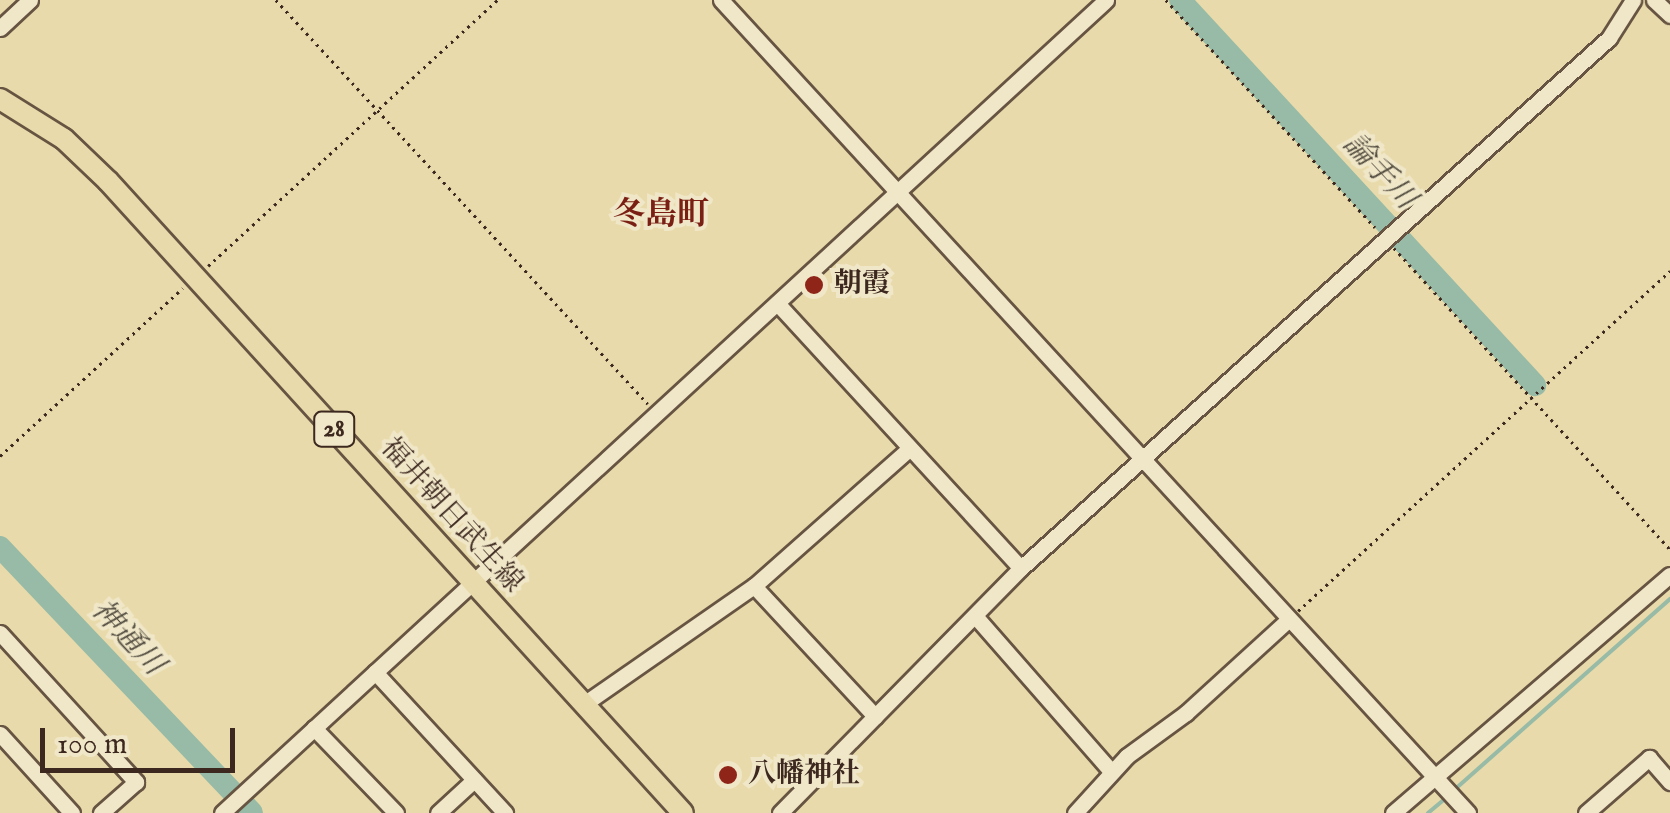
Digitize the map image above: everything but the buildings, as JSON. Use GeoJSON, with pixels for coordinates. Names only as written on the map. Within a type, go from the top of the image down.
{"type":"FeatureCollection","features":[{"type":"Feature","properties":{"kind":"main road","name":"福井朝日武生線"},"geometry":{"type":"LineString","coordinates":[[0,99],[64,139],[682,813]]}},
{"type":"Feature","properties":{"kind":"street"},"geometry":{"type":"LineString","coordinates":[[0,28],[30,0]]}},
{"type":"Feature","properties":{"kind":"street"},"geometry":{"type":"LineString","coordinates":[[721,0],[1468,813]]}},
{"type":"Feature","properties":{"kind":"street"},"geometry":{"type":"LineString","coordinates":[[223,812],[1106,0]]}},
{"type":"Feature","properties":{"kind":"street"},"geometry":{"type":"LineString","coordinates":[[780,813],[1021,568],[1609,38],[1632,0]]}},
{"type":"Feature","properties":{"kind":"street"},"geometry":{"type":"LineString","coordinates":[[1654,0],[1670,14]]}},
{"type":"Feature","properties":{"kind":"street"},"geometry":{"type":"LineString","coordinates":[[776,303],[1021,568]]}},
{"type":"Feature","properties":{"kind":"street"},"geometry":{"type":"LineString","coordinates":[[584,704],[754,586],[909,449]]}},
{"type":"Feature","properties":{"kind":"street"},"geometry":{"type":"LineString","coordinates":[[1393,813],[1438,779],[1670,576]]}},
{"type":"Feature","properties":{"kind":"street"},"geometry":{"type":"LineString","coordinates":[[754,586],[874,716]]}},
{"type":"Feature","properties":{"kind":"street"},"geometry":{"type":"LineString","coordinates":[[976,616],[1111,771]]}},
{"type":"Feature","properties":{"kind":"street"},"geometry":{"type":"LineString","coordinates":[[1075,813],[1102,790],[1111,771],[1290,619]]}},
{"type":"Feature","properties":{"kind":"street"},"geometry":{"type":"LineString","coordinates":[[0,634],[136,782],[101,813]]}},
{"type":"Feature","properties":{"kind":"street"},"geometry":{"type":"LineString","coordinates":[[375,672],[505,813]]}},
{"type":"Feature","properties":{"kind":"street"},"geometry":{"type":"LineString","coordinates":[[314,728],[396,813]]}},
{"type":"Feature","properties":{"kind":"street"},"geometry":{"type":"LineString","coordinates":[[0,734],[72,813]]}},
{"type":"Feature","properties":{"kind":"street"},"geometry":{"type":"LineString","coordinates":[[1586,813],[1649,758],[1670,782]]}},
{"type":"Feature","properties":{"kind":"street"},"geometry":{"type":"LineString","coordinates":[[438,813],[474,780]]}},
{"type":"Feature","properties":{"kind":"path"},"geometry":{"type":"LineString","coordinates":[[276,0],[657,412]]}},
{"type":"Feature","properties":{"kind":"path"},"geometry":{"type":"LineString","coordinates":[[0,456],[497,0]]}},
{"type":"Feature","properties":{"kind":"path"},"geometry":{"type":"LineString","coordinates":[[1166,0],[1391,235],[1670,549]]}},
{"type":"Feature","properties":{"kind":"path"},"geometry":{"type":"LineString","coordinates":[[1290,619],[1670,271]]}},
{"type":"Feature","properties":{"kind":"waterway","name":"論手川"},"geometry":{"type":"LineString","coordinates":[[1180,0],[1535,385]]}},
{"type":"Feature","properties":{"kind":"waterway","name":"神通川"},"geometry":{"type":"LineString","coordinates":[[0,547],[252,813]]}},
{"type":"Feature","properties":{"kind":"waterway"},"geometry":{"type":"LineString","coordinates":[[1453,791],[1670,599]]}},
{"type":"Feature","properties":{"kind":"waterway"},"geometry":{"type":"LineString","coordinates":[[1428,813],[1446,798]]}},
{"type":"Feature","properties":{"kind":"place","name":"朝霞"},"geometry":{"type":"Point","coordinates":[814,285]}},
{"type":"Feature","properties":{"kind":"place","name":"八幡神社"},"geometry":{"type":"Point","coordinates":[728,775]}},
{"type":"Feature","properties":{"kind":"district","name":"冬島町"},"geometry":{"type":"Point","coordinates":[661,216]}}]}
